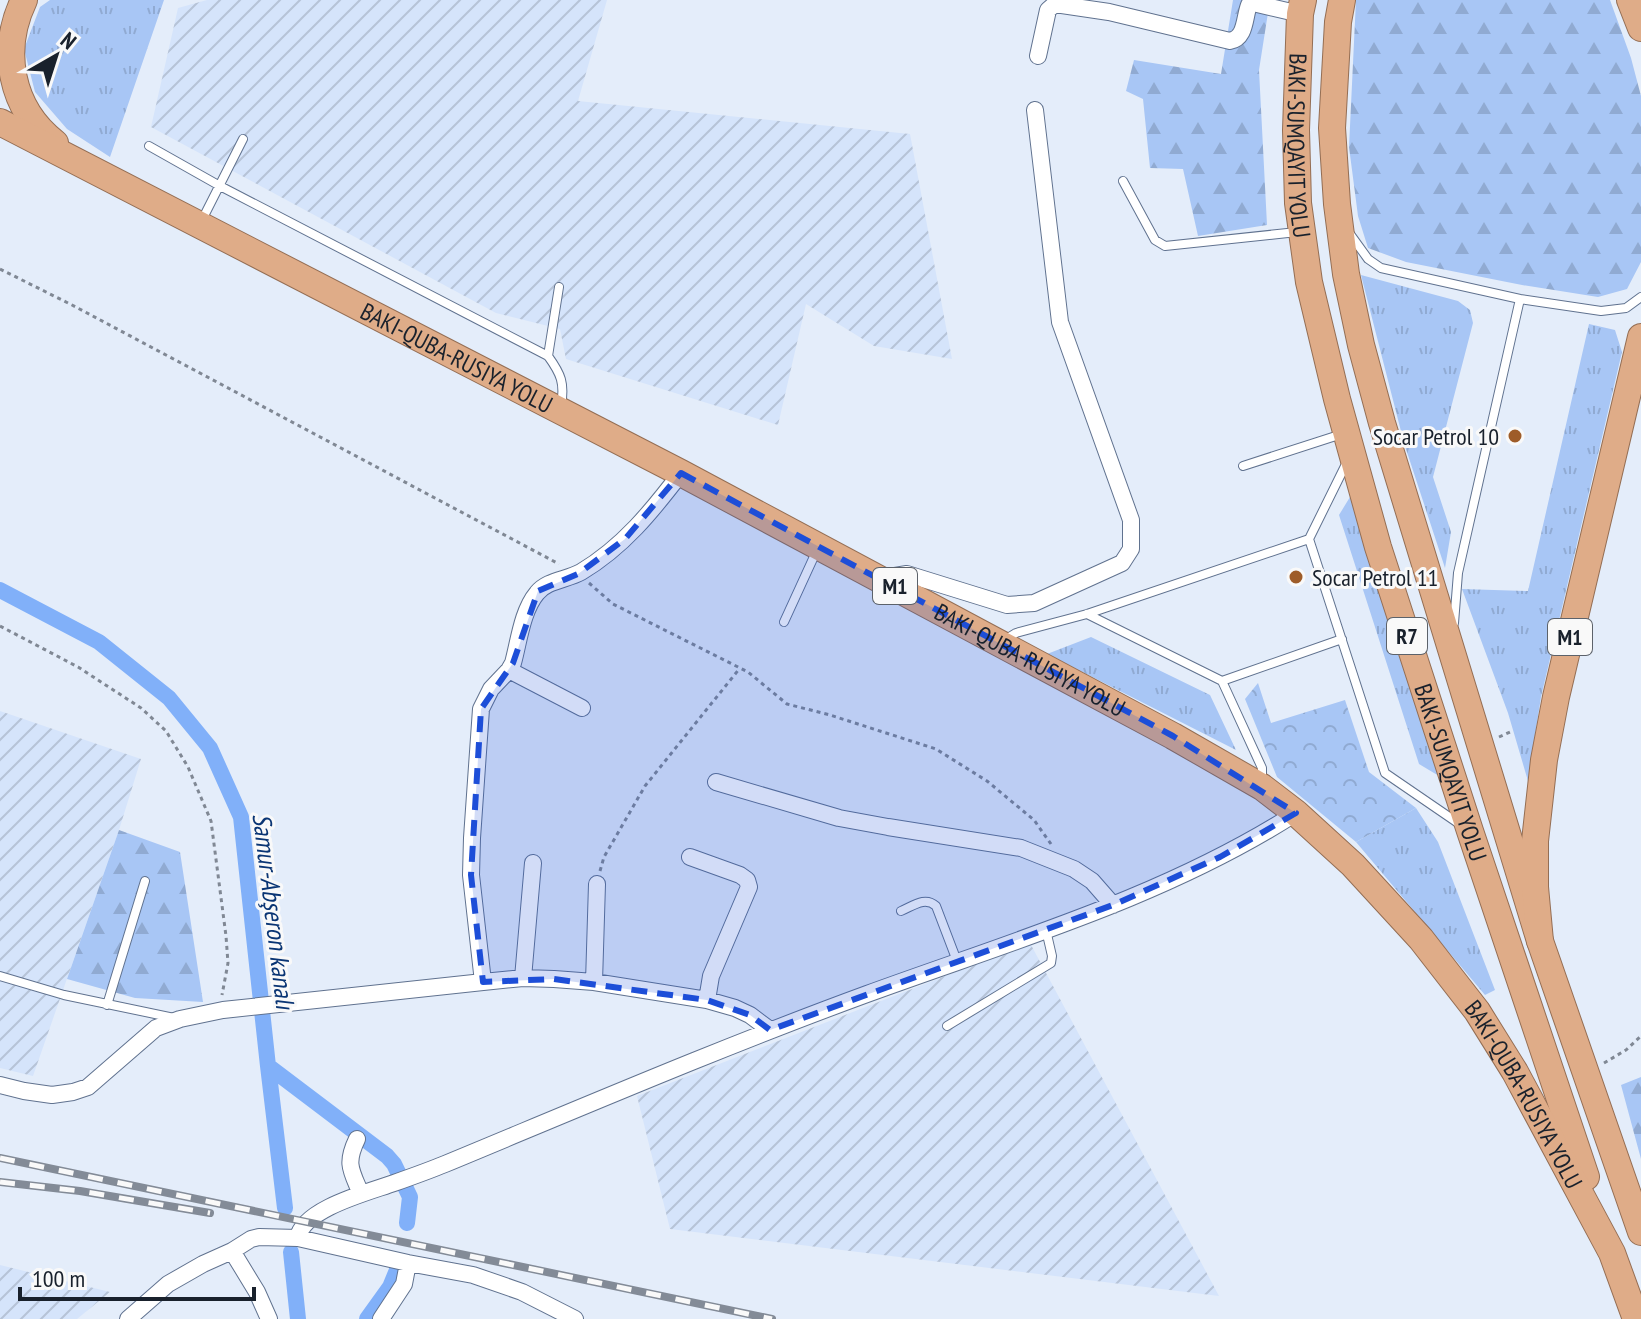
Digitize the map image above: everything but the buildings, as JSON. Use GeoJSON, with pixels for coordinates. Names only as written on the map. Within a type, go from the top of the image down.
{"type":"FeatureCollection","features":[{"type":"Feature","properties":{"kind":"highway"},"geometry":{"type":"LineString","coordinates":[[24,0],[12,26],[8,47],[10,71],[18,96],[28,115],[51,140],[92,169]]}},
{"type":"Feature","properties":{"kind":"highway","name":"R7"},"geometry":{"type":"LineString","coordinates":[[1342,0],[1332,128],[1346,274],[1382,423],[1540,941]]}},
{"type":"Feature","properties":{"kind":"highway"},"geometry":{"type":"LineString","coordinates":[[1630,0],[1641,28]]}},
{"type":"Feature","properties":{"kind":"highway","name":"R7"},"geometry":{"type":"LineString","coordinates":[[1302,7],[1296,130],[1298,203],[1309,282],[1378,547],[1612,1253]]}},
{"type":"Feature","properties":{"kind":"highway","name":"M1"},"geometry":{"type":"LineString","coordinates":[[0,122],[681,473],[1000,642],[1262,787],[1296,813],[1362,875],[1421,939],[1477,1011],[1515,1072],[1612,1253],[1636,1319]]}},
{"type":"Feature","properties":{"kind":"highway","name":"M1"},"geometry":{"type":"LineString","coordinates":[[1641,337],[1556,697],[1544,760],[1535,841],[1540,941],[1641,1232]]}},
{"type":"Feature","properties":{"kind":"street"},"geometry":{"type":"LineString","coordinates":[[1038,56],[1048,10],[1055,4],[1109,12],[1230,41],[1241,36],[1247,10],[1253,3],[1302,7]]}},
{"type":"Feature","properties":{"kind":"street"},"geometry":{"type":"LineString","coordinates":[[887,582],[895,576],[907,574],[1007,605],[1034,603],[1122,563],[1131,549],[1131,520],[1060,322],[1035,110]]}},
{"type":"Feature","properties":{"kind":"street"},"geometry":{"type":"LineString","coordinates":[[483,982],[471,875],[481,709],[491,689],[513,663],[529,606],[538,591],[578,574],[625,539],[644,521],[681,473]]}},
{"type":"Feature","properties":{"kind":"street"},"geometry":{"type":"LineString","coordinates":[[509,670],[582,708]]}},
{"type":"Feature","properties":{"kind":"street"},"geometry":{"type":"LineString","coordinates":[[716,782],[839,818],[1021,848],[1074,869],[1092,881],[1113,905]]}},
{"type":"Feature","properties":{"kind":"street"},"geometry":{"type":"LineString","coordinates":[[298,1238],[299,1229],[339,1202],[431,1170],[770,1030],[1113,905],[1220,857],[1296,813]]}},
{"type":"Feature","properties":{"kind":"street"},"geometry":{"type":"LineString","coordinates":[[690,857],[740,875],[747,880],[749,887],[711,976],[707,1000]]}},
{"type":"Feature","properties":{"kind":"street"},"geometry":{"type":"LineString","coordinates":[[523,978],[533,863]]}},
{"type":"Feature","properties":{"kind":"street"},"geometry":{"type":"LineString","coordinates":[[594,982],[597,884]]}},
{"type":"Feature","properties":{"kind":"street"},"geometry":{"type":"LineString","coordinates":[[0,1085],[52,1095],[88,1087],[156,1028],[180,1019],[223,1010],[523,978],[594,982],[707,1000],[750,1015],[770,1030]]}},
{"type":"Feature","properties":{"kind":"street"},"geometry":{"type":"LineString","coordinates":[[357,1139],[349,1167],[361,1194]]}},
{"type":"Feature","properties":{"kind":"street"},"geometry":{"type":"LineString","coordinates":[[128,1319],[168,1284],[259,1237],[298,1238],[473,1275],[522,1292],[575,1319]]}},
{"type":"Feature","properties":{"kind":"street"},"geometry":{"type":"LineString","coordinates":[[232,1251],[269,1319]]}},
{"type":"Feature","properties":{"kind":"street"},"geometry":{"type":"LineString","coordinates":[[381,1319],[404,1284],[408,1263]]}},
{"type":"Feature","properties":{"kind":"lane"},"geometry":{"type":"LineString","coordinates":[[199,224],[243,139]]}},
{"type":"Feature","properties":{"kind":"lane"},"geometry":{"type":"LineString","coordinates":[[149,146],[548,356],[560,373],[564,390],[560,410]]}},
{"type":"Feature","properties":{"kind":"lane"},"geometry":{"type":"LineString","coordinates":[[1123,181],[1155,240],[1165,246],[1301,232]]}},
{"type":"Feature","properties":{"kind":"lane"},"geometry":{"type":"LineString","coordinates":[[1337,204],[1350,235],[1368,259],[1381,268],[1520,299],[1601,311],[1626,308],[1641,297]]}},
{"type":"Feature","properties":{"kind":"lane"},"geometry":{"type":"LineString","coordinates":[[548,356],[559,287]]}},
{"type":"Feature","properties":{"kind":"lane"},"geometry":{"type":"LineString","coordinates":[[1453,653],[1458,573],[1520,299]]}},
{"type":"Feature","properties":{"kind":"lane"},"geometry":{"type":"LineString","coordinates":[[1243,466],[1349,442]]}},
{"type":"Feature","properties":{"kind":"lane"},"geometry":{"type":"LineString","coordinates":[[1349,442],[1309,539],[1385,773],[1470,831]]}},
{"type":"Feature","properties":{"kind":"lane"},"geometry":{"type":"LineString","coordinates":[[1000,642],[1016,633],[1087,614],[1309,539]]}},
{"type":"Feature","properties":{"kind":"lane"},"geometry":{"type":"LineString","coordinates":[[784,622],[819,546]]}},
{"type":"Feature","properties":{"kind":"lane"},"geometry":{"type":"LineString","coordinates":[[1087,614],[1222,681],[1262,768],[1262,787]]}},
{"type":"Feature","properties":{"kind":"lane"},"geometry":{"type":"LineString","coordinates":[[1222,681],[1342,639]]}},
{"type":"Feature","properties":{"kind":"lane"},"geometry":{"type":"LineString","coordinates":[[107,1005],[145,881]]}},
{"type":"Feature","properties":{"kind":"lane"},"geometry":{"type":"LineString","coordinates":[[901,911],[926,900],[931,901],[936,906],[957,961]]}},
{"type":"Feature","properties":{"kind":"lane"},"geometry":{"type":"LineString","coordinates":[[947,1026],[1051,963],[1046,930]]}},
{"type":"Feature","properties":{"kind":"lane"},"geometry":{"type":"LineString","coordinates":[[0,976],[64,995],[180,1019]]}},
{"type":"Feature","properties":{"kind":"path"},"geometry":{"type":"LineString","coordinates":[[0,269],[578,574],[613,604],[748,672],[787,704],[936,749],[987,781],[1034,820],[1049,839],[1059,863]]}},
{"type":"Feature","properties":{"kind":"path"},"geometry":{"type":"LineString","coordinates":[[0,626],[78,667],[141,708],[166,731],[188,767],[211,821],[228,963],[222,992],[223,1010]]}},
{"type":"Feature","properties":{"kind":"path"},"geometry":{"type":"LineString","coordinates":[[597,884],[604,857],[645,786],[740,668]]}},
{"type":"Feature","properties":{"kind":"path"},"geometry":{"type":"LineString","coordinates":[[1587,1072],[1617,1056],[1641,1036]]}},
{"type":"Feature","properties":{"kind":"highlighted area"},"geometry":{"type":"Polygon","coordinates":[[[681,473],[1173,736],[1296,813],[1220,857],[1113,905],[770,1030],[750,1015],[707,1000],[554,979],[483,982],[471,875],[481,709],[513,663],[538,591],[578,574],[625,539],[681,473]]]}},
{"type":"Feature","properties":{"kind":"shaded area"},"geometry":{"type":"Polygon","coordinates":[[[207,0],[607,0],[578,101],[910,134],[952,359],[874,346],[806,304],[778,425],[566,359],[560,329],[496,313],[151,127],[178,8],[207,0]]]}},
{"type":"Feature","properties":{"kind":"shaded area"},"geometry":{"type":"Polygon","coordinates":[[[0,711],[141,759],[33,1076],[0,1068],[0,711]]]}},
{"type":"Feature","properties":{"kind":"shaded area"},"geometry":{"type":"Polygon","coordinates":[[[1030,943],[1219,1296],[670,1229],[637,1096],[1030,943]]]}},
{"type":"Feature","properties":{"kind":"shaded area"},"geometry":{"type":"Polygon","coordinates":[[[0,1265],[110,1292],[77,1319],[0,1319],[0,1265]]]}},
{"type":"Feature","properties":{"kind":"green space"},"geometry":{"type":"Polygon","coordinates":[[[50,0],[164,0],[110,157],[67,129],[35,92],[24,49],[40,7],[50,0]]]}},
{"type":"Feature","properties":{"kind":"green space"},"geometry":{"type":"Polygon","coordinates":[[[1233,0],[1270,0],[1259,70],[1267,225],[1198,236],[1183,169],[1150,168],[1143,99],[1126,91],[1134,60],[1221,74],[1233,0]]]}},
{"type":"Feature","properties":{"kind":"green space"},"geometry":{"type":"Polygon","coordinates":[[[1356,0],[1610,0],[1641,96],[1641,262],[1627,289],[1598,297],[1522,285],[1406,262],[1368,248],[1358,216],[1349,147],[1356,0]]]}},
{"type":"Feature","properties":{"kind":"green space"},"geometry":{"type":"Polygon","coordinates":[[[1361,275],[1458,301],[1470,310],[1473,323],[1433,477],[1451,532],[1445,568],[1404,443],[1361,275]]]}},
{"type":"Feature","properties":{"kind":"green space"},"geometry":{"type":"Polygon","coordinates":[[[1589,324],[1615,330],[1622,352],[1541,697],[1528,781],[1508,713],[1462,589],[1528,591],[1589,324]]]}},
{"type":"Feature","properties":{"kind":"green space"},"geometry":{"type":"Polygon","coordinates":[[[1350,497],[1439,776],[1419,764],[1339,515],[1350,497]]]}},
{"type":"Feature","properties":{"kind":"green space"},"geometry":{"type":"Polygon","coordinates":[[[1091,637],[1210,695],[1236,750],[1047,654],[1091,637]]]}},
{"type":"Feature","properties":{"kind":"green space"},"geometry":{"type":"Polygon","coordinates":[[[1258,683],[1271,723],[1345,700],[1369,772],[1416,808],[1356,842],[1277,777],[1245,699],[1258,683]]]}},
{"type":"Feature","properties":{"kind":"green space"},"geometry":{"type":"Polygon","coordinates":[[[1416,808],[1438,842],[1495,990],[1485,995],[1356,842],[1416,808]]]}},
{"type":"Feature","properties":{"kind":"green space"},"geometry":{"type":"Polygon","coordinates":[[[119,830],[180,852],[203,1002],[135,998],[67,979],[119,830]]]}},
{"type":"Feature","properties":{"kind":"green space"},"geometry":{"type":"Polygon","coordinates":[[[1641,1077],[1641,1159],[1621,1085],[1641,1077]]]}},
{"type":"Feature","properties":{"kind":"waterway","name":"Samur-Abşeron kanalı"},"geometry":{"type":"LineString","coordinates":[[0,590],[99,642],[169,698],[210,748],[241,817],[285,1208]]}},
{"type":"Feature","properties":{"kind":"waterway"},"geometry":{"type":"LineString","coordinates":[[268,1066],[387,1156],[410,1197],[407,1223]]}},
{"type":"Feature","properties":{"kind":"waterway","name":"Samur-Abşeron kanalı"},"geometry":{"type":"LineString","coordinates":[[291,1252],[298,1319]]}},
{"type":"Feature","properties":{"kind":"waterway"},"geometry":{"type":"LineString","coordinates":[[367,1319],[390,1287],[397,1270]]}},
{"type":"Feature","properties":{"kind":"railway"},"geometry":{"type":"LineString","coordinates":[[0,1158],[772,1319]]}},
{"type":"Feature","properties":{"kind":"railway"},"geometry":{"type":"LineString","coordinates":[[0,1182],[80,1191],[210,1213]]}},
{"type":"Feature","properties":{"kind":"place","name":"Socar Petrol 10"},"geometry":{"type":"Point","coordinates":[1515,436]}},
{"type":"Feature","properties":{"kind":"place","name":"Socar Petrol 11"},"geometry":{"type":"Point","coordinates":[1296,577]}}]}
